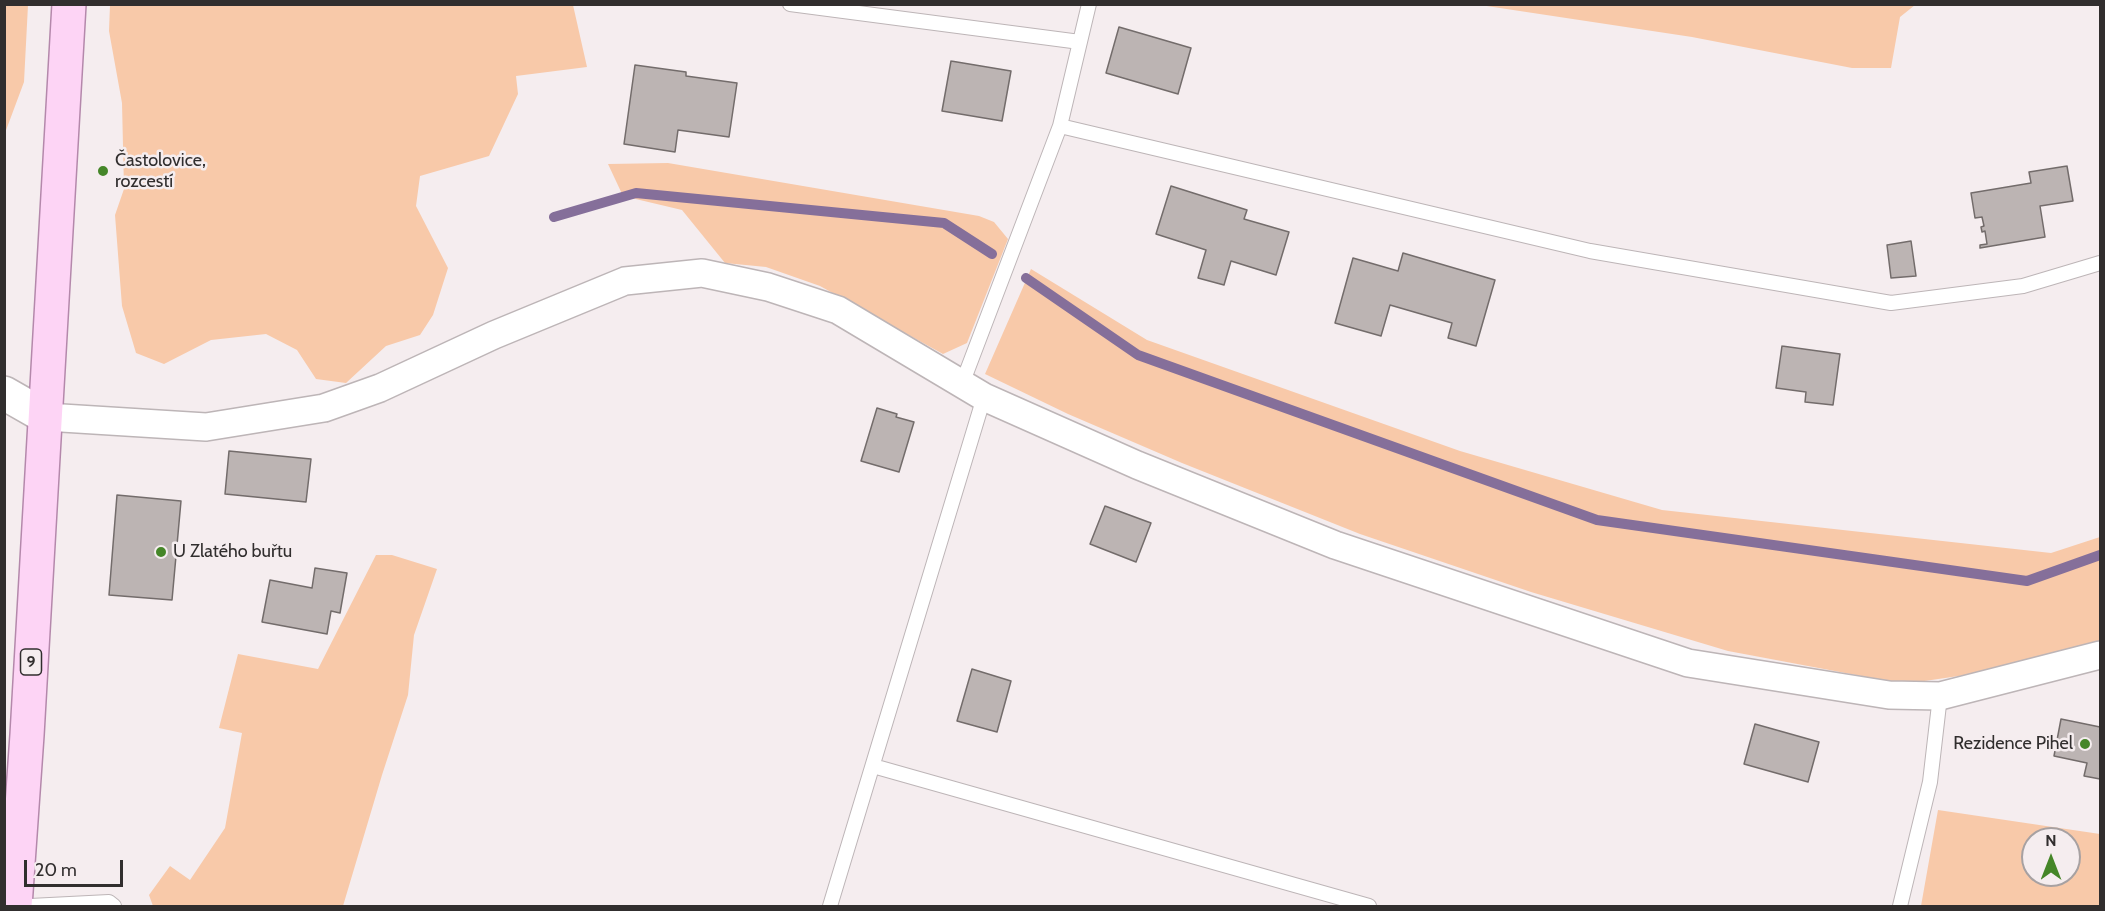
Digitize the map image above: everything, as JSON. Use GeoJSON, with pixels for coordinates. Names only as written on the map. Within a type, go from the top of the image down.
{"type":"FeatureCollection","features":[{"type":"Feature","properties":{"kind":"main road","name":"9"},"geometry":{"type":"LineString","coordinates":[[15,906],[69,4]]}},
{"type":"Feature","properties":{"kind":"street"},"geometry":{"type":"LineString","coordinates":[[4,393],[46,417],[206,427],[324,408],[380,388],[494,335],[625,281],[702,273],[768,287],[838,310],[973,391],[1137,465],[1335,545],[1688,663],[1889,694],[1940,696],[2100,655]]}},
{"type":"Feature","properties":{"kind":"lane"},"geometry":{"type":"LineString","coordinates":[[790,4],[1080,42]]}},
{"type":"Feature","properties":{"kind":"lane"},"geometry":{"type":"LineString","coordinates":[[831,906],[873,766],[973,391],[1060,126],[1089,4]]}},
{"type":"Feature","properties":{"kind":"lane"},"geometry":{"type":"LineString","coordinates":[[1060,126],[1590,251],[1891,303],[2023,286],[2100,263]]}},
{"type":"Feature","properties":{"kind":"lane"},"geometry":{"type":"LineString","coordinates":[[1900,906],[1930,782],[1940,696]]}},
{"type":"Feature","properties":{"kind":"lane"},"geometry":{"type":"LineString","coordinates":[[873,766],[1369,906]]}},
{"type":"Feature","properties":{"kind":"lane"},"geometry":{"type":"LineString","coordinates":[[30,906],[109,902],[114,906]]}},
{"type":"Feature","properties":{"kind":"shaded area"},"geometry":{"type":"Polygon","coordinates":[[[5,4],[28,5],[24,82],[5,133],[5,4]]]}},
{"type":"Feature","properties":{"kind":"shaded area"},"geometry":{"type":"Polygon","coordinates":[[[1915,4],[1900,17],[1891,68],[1852,68],[1692,37],[1480,5],[1915,4]]]}},
{"type":"Feature","properties":{"kind":"shaded area"},"geometry":{"type":"Polygon","coordinates":[[[110,5],[573,5],[587,67],[516,76],[518,94],[489,156],[420,176],[416,206],[448,268],[433,315],[420,335],[386,346],[346,383],[316,379],[297,350],[266,334],[211,340],[164,364],[136,353],[122,306],[115,215],[124,189],[122,103],[109,31],[110,5]]]}},
{"type":"Feature","properties":{"kind":"shaded area"},"geometry":{"type":"Polygon","coordinates":[[[668,163],[979,216],[994,222],[1008,239],[967,343],[943,354],[820,286],[766,267],[725,263],[682,210],[623,196],[608,164],[668,163]]]}},
{"type":"Feature","properties":{"kind":"shaded area"},"geometry":{"type":"Polygon","coordinates":[[[1031,269],[1147,340],[1460,451],[1662,510],[2051,553],[2100,537],[2100,642],[1993,671],[1904,684],[1728,651],[1531,592],[1360,534],[1182,463],[1068,414],[985,374],[1031,269]]]}},
{"type":"Feature","properties":{"kind":"shaded area"},"geometry":{"type":"Polygon","coordinates":[[[376,555],[392,555],[437,569],[414,635],[408,695],[343,906],[153,906],[149,895],[170,866],[190,880],[225,828],[242,733],[219,728],[238,654],[318,669],[376,555]]]}},
{"type":"Feature","properties":{"kind":"shaded area"},"geometry":{"type":"Polygon","coordinates":[[[1938,810],[2053,827],[2021,827],[2021,887],[2081,887],[2081,831],[2100,834],[2100,906],[1921,906],[1938,810]]]}},
{"type":"Feature","properties":{"kind":"building"},"geometry":{"type":"Polygon","coordinates":[[[1119,27],[1191,48],[1178,94],[1106,73],[1119,27]]]}},
{"type":"Feature","properties":{"kind":"building"},"geometry":{"type":"Polygon","coordinates":[[[951,61],[1011,71],[1002,121],[942,111],[951,61]]]}},
{"type":"Feature","properties":{"kind":"building"},"geometry":{"type":"Polygon","coordinates":[[[635,65],[686,72],[686,76],[737,83],[729,137],[678,130],[675,152],[624,144],[635,65]]]}},
{"type":"Feature","properties":{"kind":"building"},"geometry":{"type":"Polygon","coordinates":[[[2067,166],[2073,201],[2040,206],[2045,237],[1980,248],[1980,245],[1987,244],[1985,231],[1982,232],[1981,227],[1984,226],[1982,217],[1975,218],[1971,193],[2031,183],[2029,172],[2067,166]]]}},
{"type":"Feature","properties":{"kind":"building"},"geometry":{"type":"Polygon","coordinates":[[[1171,186],[1247,210],[1244,219],[1289,232],[1276,275],[1231,261],[1224,285],[1198,278],[1206,250],[1156,234],[1171,186]]]}},
{"type":"Feature","properties":{"kind":"building"},"geometry":{"type":"Polygon","coordinates":[[[1911,241],[1916,276],[1891,278],[1887,245],[1911,241]]]}},
{"type":"Feature","properties":{"kind":"building"},"geometry":{"type":"Polygon","coordinates":[[[1403,253],[1495,280],[1476,346],[1448,338],[1452,323],[1390,305],[1381,336],[1335,323],[1353,258],[1398,271],[1403,253]]]}},
{"type":"Feature","properties":{"kind":"building"},"geometry":{"type":"Polygon","coordinates":[[[1782,346],[1840,354],[1833,405],[1805,402],[1806,392],[1776,388],[1782,346]]]}},
{"type":"Feature","properties":{"kind":"building"},"geometry":{"type":"Polygon","coordinates":[[[877,408],[914,422],[899,472],[861,461],[877,408]]]}},
{"type":"Feature","properties":{"kind":"building"},"geometry":{"type":"Polygon","coordinates":[[[229,451],[311,459],[306,502],[225,494],[229,451]]]}},
{"type":"Feature","properties":{"kind":"building"},"geometry":{"type":"Polygon","coordinates":[[[117,495],[181,501],[172,600],[109,595],[117,495]]]}},
{"type":"Feature","properties":{"kind":"building"},"geometry":{"type":"Polygon","coordinates":[[[1105,506],[1151,523],[1136,562],[1090,544],[1105,506]]]}},
{"type":"Feature","properties":{"kind":"building"},"geometry":{"type":"Polygon","coordinates":[[[315,568],[347,573],[340,613],[331,611],[327,634],[262,622],[270,580],[312,588],[315,568]]]}},
{"type":"Feature","properties":{"kind":"building"},"geometry":{"type":"Polygon","coordinates":[[[972,669],[1011,681],[997,732],[957,721],[972,669]]]}},
{"type":"Feature","properties":{"kind":"building"},"geometry":{"type":"Polygon","coordinates":[[[2061,719],[2100,727],[2100,779],[2084,776],[2087,763],[2054,756],[2061,719]]]}},
{"type":"Feature","properties":{"kind":"building"},"geometry":{"type":"Polygon","coordinates":[[[1755,724],[1819,742],[1808,782],[1744,764],[1755,724]]]}},
{"type":"Feature","properties":{"kind":"waterway"},"geometry":{"type":"LineString","coordinates":[[554,217],[636,193],[944,223],[992,254]]}},
{"type":"Feature","properties":{"kind":"waterway"},"geometry":{"type":"LineString","coordinates":[[1026,278],[1138,355],[1597,520],[2027,581],[2100,555]]}},
{"type":"Feature","properties":{"kind":"place","name":"Častolovice, rozcestí"},"geometry":{"type":"Point","coordinates":[103,171]}},
{"type":"Feature","properties":{"kind":"place","name":"U Zlatého buřtu"},"geometry":{"type":"Point","coordinates":[161,552]}},
{"type":"Feature","properties":{"kind":"place","name":"Rezidence Pihel"},"geometry":{"type":"Point","coordinates":[2085,744]}}]}
